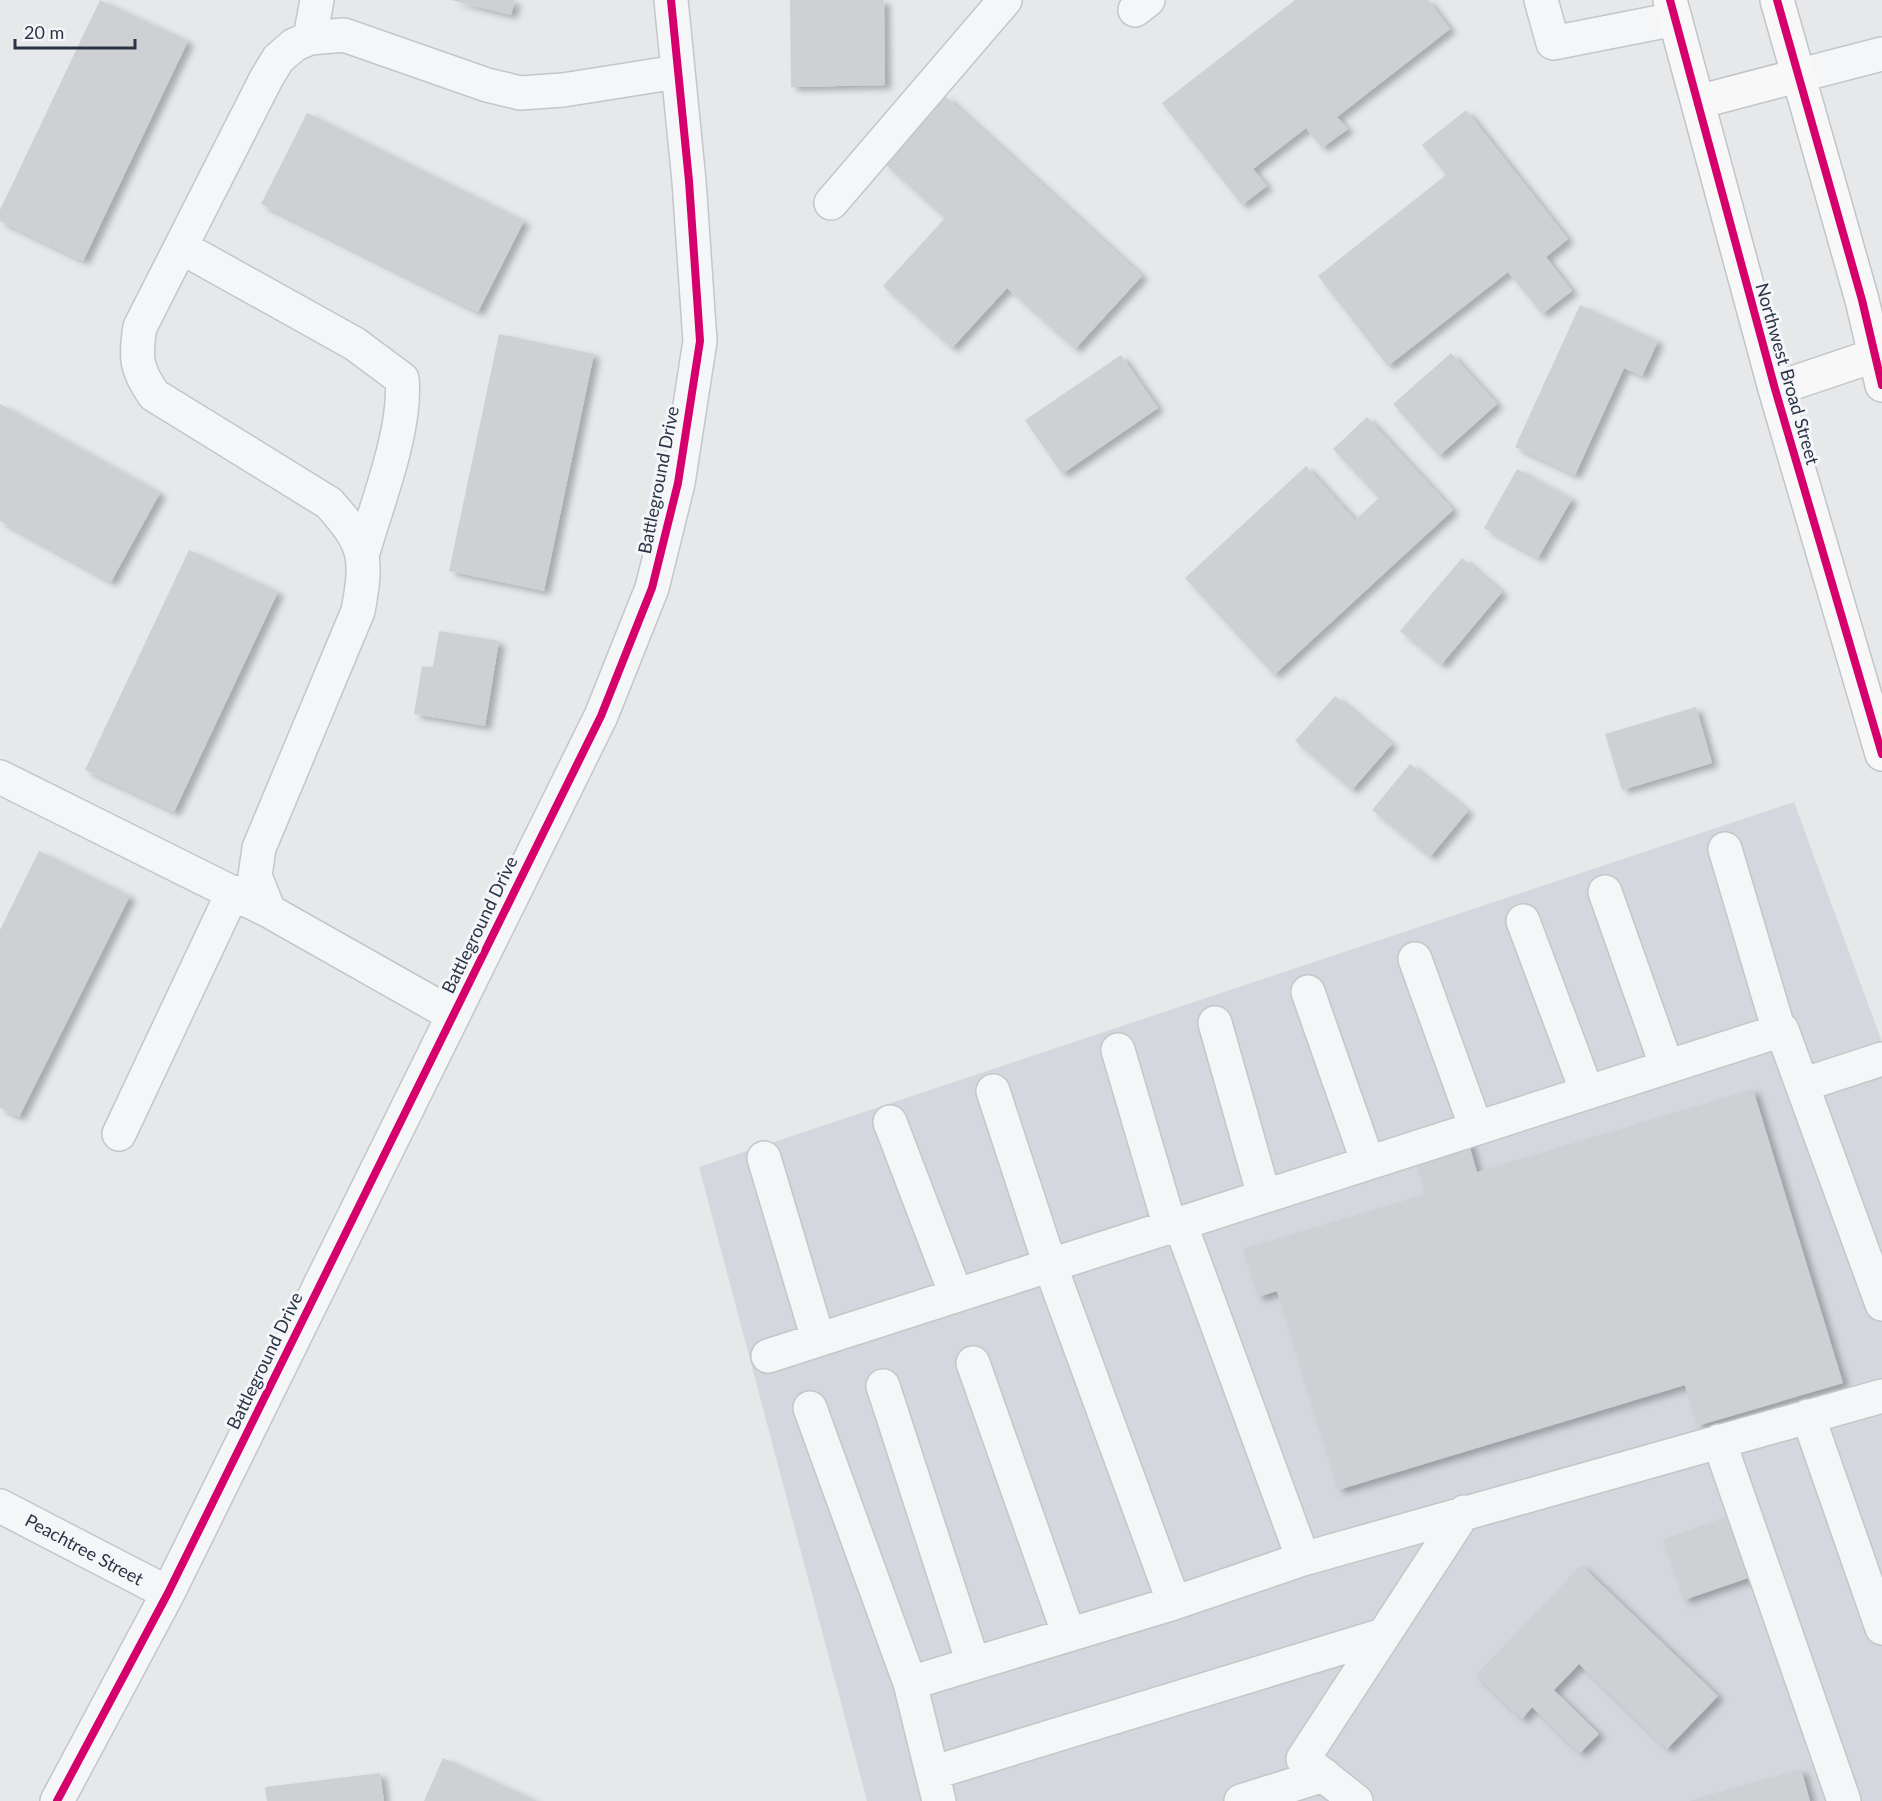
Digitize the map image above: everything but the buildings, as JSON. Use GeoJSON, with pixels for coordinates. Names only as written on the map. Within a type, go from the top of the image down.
{"type":"FeatureCollection","features":[{"type":"Feature","properties":{"kind":"main road"},"geometry":{"type":"LineString","coordinates":[[1775,389],[1878,370],[1872,297],[1797,76],[1777,0]]}},
{"type":"Feature","properties":{"kind":"main road","name":"Northwest Broad Street"},"geometry":{"type":"LineString","coordinates":[[1673,10],[1775,389],[1882,754]]}},
{"type":"Feature","properties":{"kind":"main road"},"geometry":{"type":"LineString","coordinates":[[1698,102],[1797,76]]}},
{"type":"Feature","properties":{"kind":"street"},"geometry":{"type":"LineString","coordinates":[[310,38],[317,0]]}},
{"type":"Feature","properties":{"kind":"street","name":"Battleground Drive"},"geometry":{"type":"LineString","coordinates":[[57,1801],[168,1593],[600,716],[652,588],[678,483],[700,341],[689,180],[672,0]]}},
{"type":"Feature","properties":{"kind":"street"},"geometry":{"type":"LineString","coordinates":[[831,203],[1005,0]]}},
{"type":"Feature","properties":{"kind":"street"},"geometry":{"type":"LineString","coordinates":[[1541,0],[1553,43],[1673,10]]}},
{"type":"Feature","properties":{"kind":"street"},"geometry":{"type":"LineString","coordinates":[[363,552],[352,528],[329,503],[154,396],[141,376],[136,354],[140,327],[278,58],[294,45],[310,38],[344,35],[487,85],[520,93],[563,90],[677,72]]}},
{"type":"Feature","properties":{"kind":"street"},"geometry":{"type":"LineString","coordinates":[[1797,76],[1882,54]]}},
{"type":"Feature","properties":{"kind":"street"},"geometry":{"type":"LineString","coordinates":[[181,247],[355,344],[402,379],[403,393],[396,433],[363,552],[364,578],[358,611],[259,848],[255,876],[268,910]]}},
{"type":"Feature","properties":{"kind":"street"},"geometry":{"type":"LineString","coordinates":[[0,777],[268,910],[453,1015]]}},
{"type":"Feature","properties":{"kind":"street"},"geometry":{"type":"LineString","coordinates":[[1725,849],[1779,1031]]}},
{"type":"Feature","properties":{"kind":"street"},"geometry":{"type":"LineString","coordinates":[[119,1134],[233,892]]}},
{"type":"Feature","properties":{"kind":"street"},"geometry":{"type":"LineString","coordinates":[[1605,892],[1667,1067]]}},
{"type":"Feature","properties":{"kind":"street"},"geometry":{"type":"LineString","coordinates":[[1523,921],[1587,1092]]}},
{"type":"Feature","properties":{"kind":"street"},"geometry":{"type":"LineString","coordinates":[[1415,959],[1476,1128]]}},
{"type":"Feature","properties":{"kind":"street"},"geometry":{"type":"LineString","coordinates":[[1308,992],[1368,1163]]}},
{"type":"Feature","properties":{"kind":"street"},"geometry":{"type":"LineString","coordinates":[[1215,1023],[1264,1196]]}},
{"type":"Feature","properties":{"kind":"street"},"geometry":{"type":"LineString","coordinates":[[768,1356],[1782,1030],[1881,1297]]}},
{"type":"Feature","properties":{"kind":"street"},"geometry":{"type":"LineString","coordinates":[[1118,1050],[1175,1225],[1303,1559]]}},
{"type":"Feature","properties":{"kind":"street"},"geometry":{"type":"LineString","coordinates":[[1802,1085],[1882,1059]]}},
{"type":"Feature","properties":{"kind":"street"},"geometry":{"type":"LineString","coordinates":[[993,1091],[1050,1265],[1174,1603]]}},
{"type":"Feature","properties":{"kind":"street"},"geometry":{"type":"LineString","coordinates":[[890,1122],[956,1295]]}},
{"type":"Feature","properties":{"kind":"street"},"geometry":{"type":"LineString","coordinates":[[764,1158],[818,1339]]}},
{"type":"Feature","properties":{"kind":"street"},"geometry":{"type":"LineString","coordinates":[[973,1363],[1069,1635]]}},
{"type":"Feature","properties":{"kind":"street"},"geometry":{"type":"LineString","coordinates":[[883,1386],[973,1663]]}},
{"type":"Feature","properties":{"kind":"street"},"geometry":{"type":"LineString","coordinates":[[910,1683],[1174,1603],[1303,1559],[1882,1396]]}},
{"type":"Feature","properties":{"kind":"street"},"geometry":{"type":"LineString","coordinates":[[810,1408],[910,1683],[936,1787],[1383,1635]]}},
{"type":"Feature","properties":{"kind":"street"},"geometry":{"type":"LineString","coordinates":[[1808,1416],[1882,1628]]}},
{"type":"Feature","properties":{"kind":"street"},"geometry":{"type":"LineString","coordinates":[[1719,1441],[1844,1801]]}},
{"type":"Feature","properties":{"kind":"street","name":"Peachtree Street"},"geometry":{"type":"LineString","coordinates":[[0,1506],[168,1593]]}},
{"type":"Feature","properties":{"kind":"street"},"geometry":{"type":"LineString","coordinates":[[1356,1801],[1303,1759],[1464,1512]]}},
{"type":"Feature","properties":{"kind":"street"},"geometry":{"type":"LineString","coordinates":[[1240,1801],[1324,1775]]}},
{"type":"Feature","properties":{"kind":"shaded area"},"geometry":{"type":"Polygon","coordinates":[[[1794,802],[1882,1042],[1882,1801],[867,1801],[699,1167],[1794,802]]]}},
{"type":"Feature","properties":{"kind":"cycle path"},"geometry":{"type":"LineString","coordinates":[[57,1801],[168,1593],[601,716],[652,588],[678,483],[700,341],[689,181],[671,0]]}},
{"type":"Feature","properties":{"kind":"cycle path"},"geometry":{"type":"LineString","coordinates":[[1670,0],[1775,389],[1882,754]]}},
{"type":"Feature","properties":{"kind":"cycle path"},"geometry":{"type":"LineString","coordinates":[[1777,0],[1862,300],[1882,385]]}}]}
